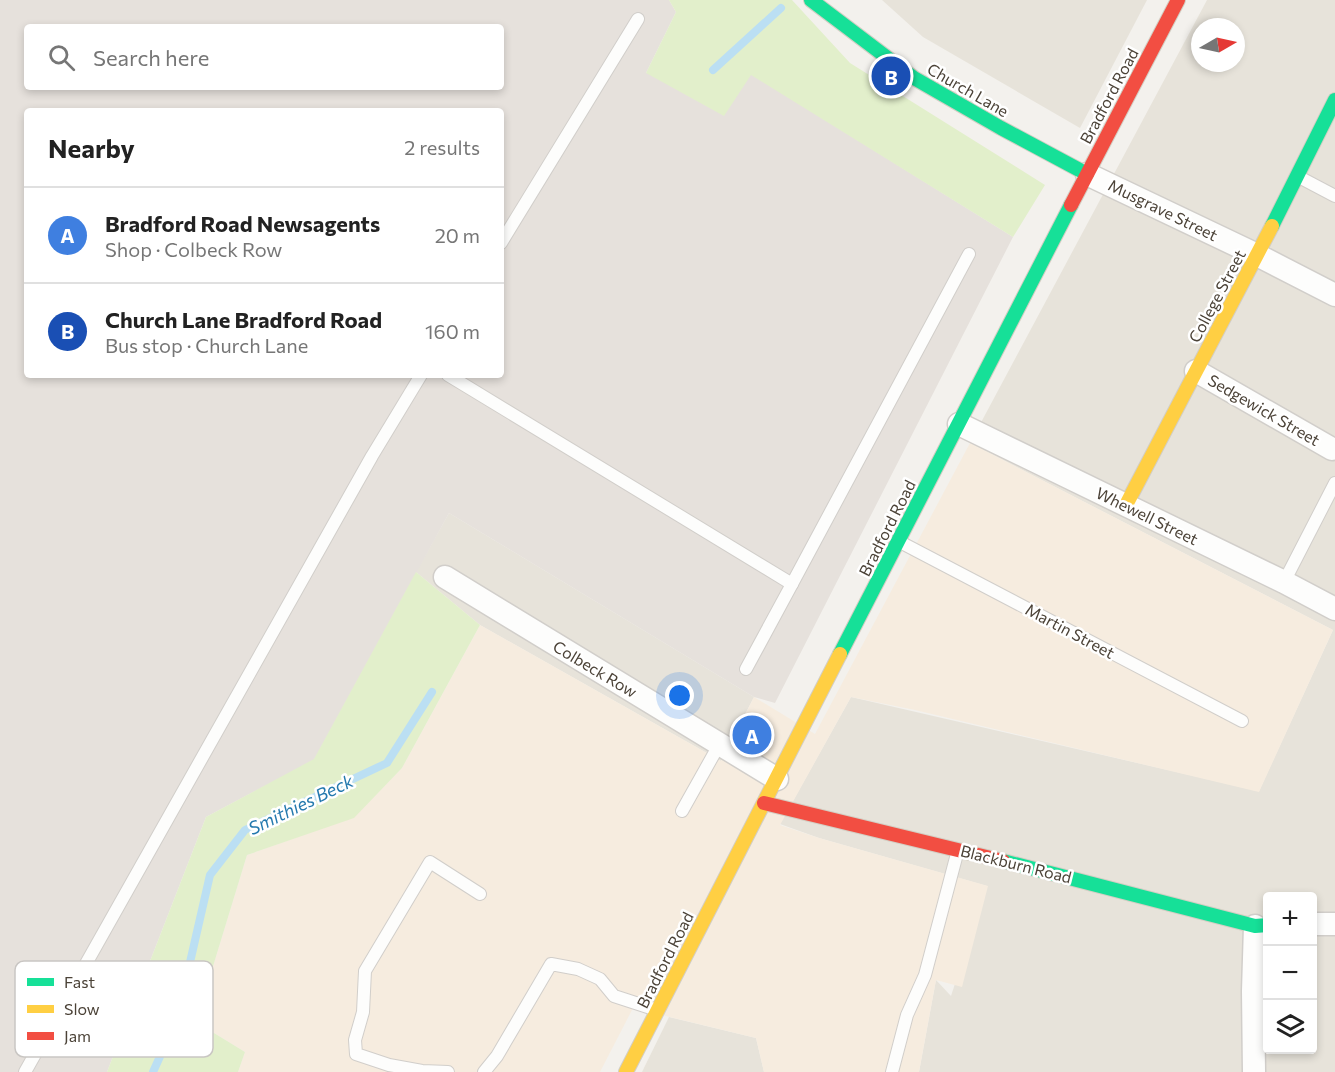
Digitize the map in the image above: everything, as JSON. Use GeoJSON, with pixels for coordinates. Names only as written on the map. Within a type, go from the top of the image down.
{"type":"FeatureCollection","features":[{"type":"Feature","properties":{"kind":"main road","name":"Church Lane"},"geometry":{"type":"LineString","coordinates":[[811,0],[914,78],[1087,174]]}},
{"type":"Feature","properties":{"kind":"main road","name":"Bradford Road"},"geometry":{"type":"LineString","coordinates":[[627,1072],[1178,0]]}},
{"type":"Feature","properties":{"kind":"main road","name":"College Street"},"geometry":{"type":"LineString","coordinates":[[1126,505],[1298,176],[1335,100]]}},
{"type":"Feature","properties":{"kind":"main road","name":"Blackburn Road"},"geometry":{"type":"LineString","coordinates":[[764,803],[1261,925]]}},
{"type":"Feature","properties":{"kind":"street","name":"Musgrave Street"},"geometry":{"type":"LineString","coordinates":[[1087,174],[1335,295]]}},
{"type":"Feature","properties":{"kind":"street","name":"Sedgewick Street"},"geometry":{"type":"LineString","coordinates":[[1196,371],[1332,449]]}},
{"type":"Feature","properties":{"kind":"street","name":"Whewell Street"},"geometry":{"type":"LineString","coordinates":[[959,424],[1335,609]]}},
{"type":"Feature","properties":{"kind":"street","name":"Colbeck Row"},"geometry":{"type":"LineString","coordinates":[[445,577],[777,779]]}},
{"type":"Feature","properties":{"kind":"street"},"geometry":{"type":"LineString","coordinates":[[1317,924],[1335,924]]}},
{"type":"Feature","properties":{"kind":"street"},"geometry":{"type":"LineString","coordinates":[[1254,1072],[1253,991],[1261,925]]}},
{"type":"Feature","properties":{"kind":"lane"},"geometry":{"type":"LineString","coordinates":[[504,238],[638,19]]}},
{"type":"Feature","properties":{"kind":"lane"},"geometry":{"type":"LineString","coordinates":[[1298,176],[1335,196]]}},
{"type":"Feature","properties":{"kind":"lane"},"geometry":{"type":"LineString","coordinates":[[746,669],[969,254]]}},
{"type":"Feature","properties":{"kind":"lane"},"geometry":{"type":"LineString","coordinates":[[87,961],[360,477],[419,378]]}},
{"type":"Feature","properties":{"kind":"lane"},"geometry":{"type":"LineString","coordinates":[[453,378],[792,584]]}},
{"type":"Feature","properties":{"kind":"lane"},"geometry":{"type":"LineString","coordinates":[[1284,582],[1335,483]]}},
{"type":"Feature","properties":{"kind":"lane","name":"Martin Street"},"geometry":{"type":"LineString","coordinates":[[899,541],[1242,721]]}},
{"type":"Feature","properties":{"kind":"lane"},"geometry":{"type":"LineString","coordinates":[[682,811],[719,745]]}},
{"type":"Feature","properties":{"kind":"lane"},"geometry":{"type":"LineString","coordinates":[[892,1072],[907,1016],[925,975],[958,849]]}},
{"type":"Feature","properties":{"kind":"lane"},"geometry":{"type":"LineString","coordinates":[[448,1072],[422,1071],[389,1065],[356,1054],[355,1040],[363,1012],[365,970],[430,862],[480,894]]}},
{"type":"Feature","properties":{"kind":"lane"},"geometry":{"type":"LineString","coordinates":[[484,1072],[497,1056],[551,963],[578,969],[600,979],[614,996],[658,1011]]}},
{"type":"Feature","properties":{"kind":"lane"},"geometry":{"type":"LineString","coordinates":[[25,1072],[33,1057]]}},
{"type":"Feature","properties":{"kind":"shaded area"},"geometry":{"type":"Polygon","coordinates":[[[0,0],[669,0],[676,12],[646,73],[751,74],[1013,237],[775,703],[754,697],[449,513],[314,760],[206,817],[150,961],[15,961],[15,1057],[113,1057],[107,1072],[0,1072],[0,0]]]}},
{"type":"Feature","properties":{"kind":"shaded area"},"geometry":{"type":"Polygon","coordinates":[[[882,0],[1147,0],[1080,128],[923,37],[882,0]]]}},
{"type":"Feature","properties":{"kind":"shaded area"},"geometry":{"type":"Polygon","coordinates":[[[1207,0],[1335,0],[1335,1072],[919,1072],[936,980],[951,996],[987,886],[819,838],[780,824],[851,697],[1259,791],[1333,630],[970,443],[1191,30],[1191,72],[1245,72],[1245,18],[1197,18],[1207,0]]]}},
{"type":"Feature","properties":{"kind":"shaded area"},"geometry":{"type":"Polygon","coordinates":[[[970,443],[1333,630],[1259,792],[915,710],[851,697],[780,825],[988,886],[962,987],[936,980],[919,1072],[764,1072],[756,1038],[633,1008],[600,1072],[238,1072],[245,1052],[213,1032],[213,966],[247,855],[354,817],[402,768],[480,625],[721,761],[754,697],[815,734],[970,443]]]}},
{"type":"Feature","properties":{"kind":"shaded area"},"geometry":{"type":"Polygon","coordinates":[[[449,513],[754,697],[721,761],[480,625],[416,572],[449,513]]]}},
{"type":"Feature","properties":{"kind":"shaded area"},"geometry":{"type":"Polygon","coordinates":[[[669,1017],[756,1038],[764,1072],[642,1072],[669,1017]]]}},
{"type":"Feature","properties":{"kind":"green space"},"geometry":{"type":"Polygon","coordinates":[[[669,0],[792,0],[850,63],[1045,185],[1013,237],[751,75],[724,116],[646,73],[676,12],[669,0]]]}},
{"type":"Feature","properties":{"kind":"green space"},"geometry":{"type":"Polygon","coordinates":[[[416,572],[480,625],[402,768],[354,818],[247,855],[213,966],[213,961],[150,961],[206,817],[314,759],[416,572]]]}},
{"type":"Feature","properties":{"kind":"green space"},"geometry":{"type":"Polygon","coordinates":[[[213,1032],[245,1052],[238,1072],[107,1072],[113,1057],[213,1057],[213,1032]]]}},
{"type":"Feature","properties":{"kind":"waterway","name":"Smithies Beck"},"geometry":{"type":"LineString","coordinates":[[713,70],[781,8]]}},
{"type":"Feature","properties":{"kind":"waterway","name":"Smithies Beck"},"geometry":{"type":"LineString","coordinates":[[190,961],[210,875],[245,830],[387,763],[432,692]]}},
{"type":"Feature","properties":{"kind":"waterway","name":"Smithies Beck"},"geometry":{"type":"LineString","coordinates":[[153,1072],[160,1057]]}},
{"type":"Feature","properties":{"kind":"traffic: fast"},"geometry":{"type":"LineString","coordinates":[[811,0],[914,78],[1087,174]]}},
{"type":"Feature","properties":{"kind":"traffic: fast"},"geometry":{"type":"LineString","coordinates":[[1272,226],[1335,100]]}},
{"type":"Feature","properties":{"kind":"traffic: fast"},"geometry":{"type":"LineString","coordinates":[[840,654],[1071,205]]}},
{"type":"Feature","properties":{"kind":"traffic: fast"},"geometry":{"type":"LineString","coordinates":[[1003,861],[1255,926],[1263,925]]}},
{"type":"Feature","properties":{"kind":"traffic: slow"},"geometry":{"type":"LineString","coordinates":[[1126,505],[1272,226]]}},
{"type":"Feature","properties":{"kind":"traffic: slow"},"geometry":{"type":"LineString","coordinates":[[626,1072],[840,654]]}},
{"type":"Feature","properties":{"kind":"traffic: jam"},"geometry":{"type":"LineString","coordinates":[[1071,205],[1178,0]]}},
{"type":"Feature","properties":{"kind":"traffic: jam"},"geometry":{"type":"LineString","coordinates":[[764,803],[1003,861]]}},
{"type":"Feature","properties":{"kind":"place","name":"Church Lane Bradford Road"},"geometry":{"type":"Point","coordinates":[891,76]}},
{"type":"Feature","properties":{"kind":"place","name":"Bradford Road Newsagents"},"geometry":{"type":"Point","coordinates":[752,735]}}]}
